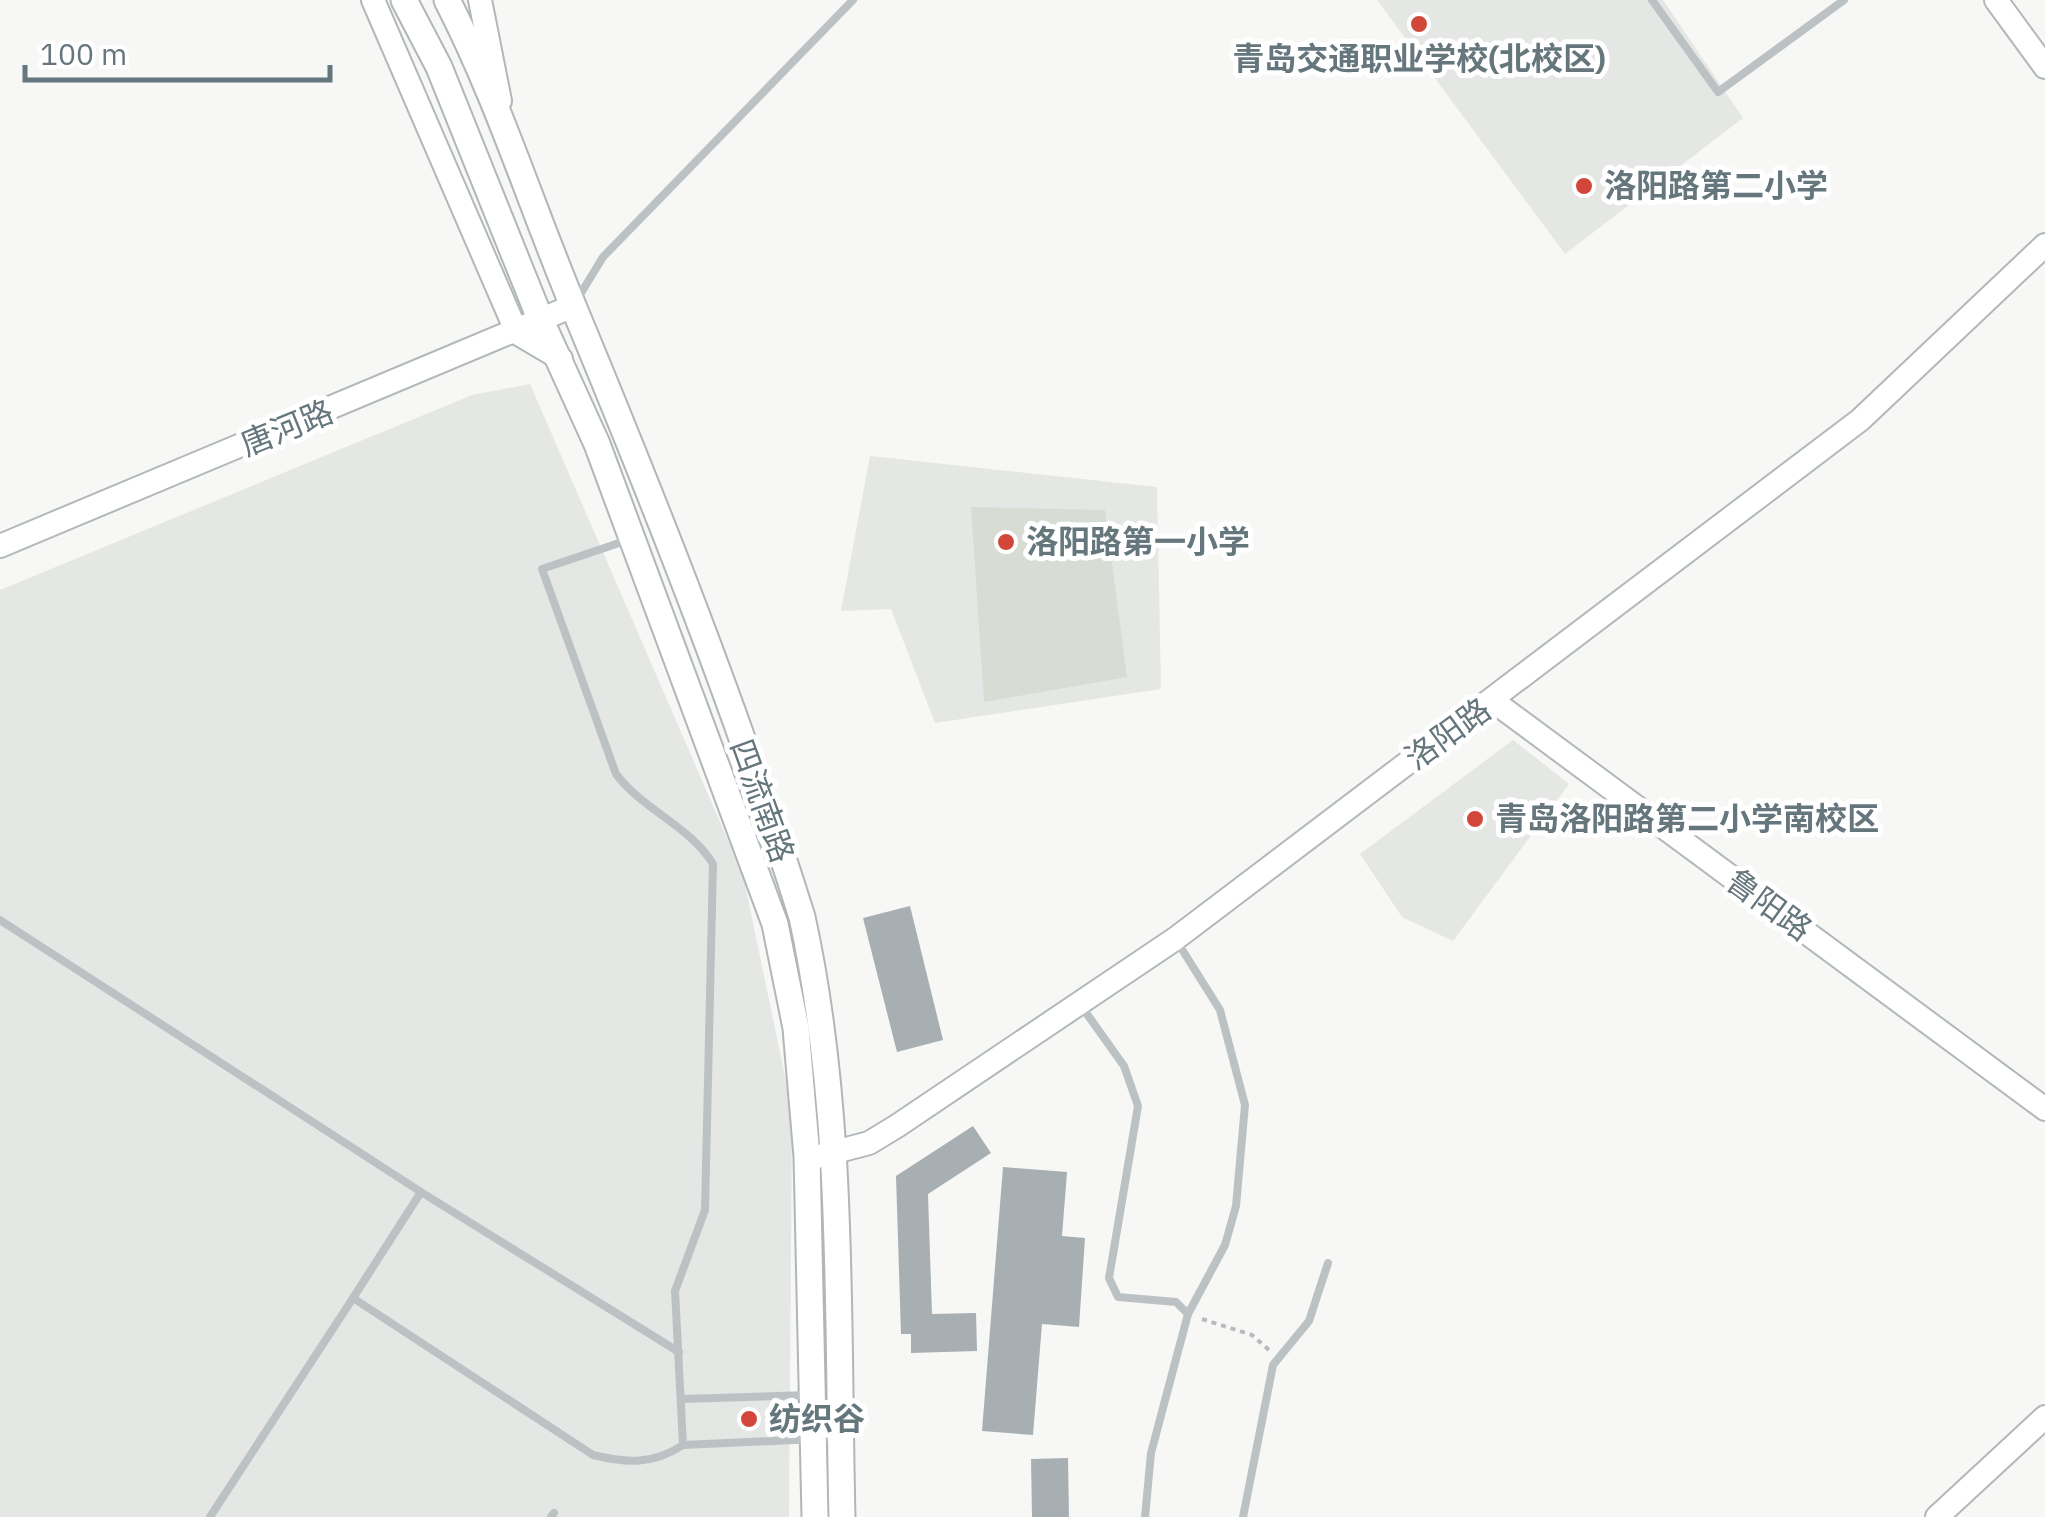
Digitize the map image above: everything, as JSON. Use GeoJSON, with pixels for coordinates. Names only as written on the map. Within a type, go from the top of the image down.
{"type":"FeatureCollection","features":[{"type":"Feature","properties":{"kind":"main road","name":"四流南路"},"geometry":{"type":"LineString","coordinates":[[404,0],[439,66],[541,321],[561,360],[775,924],[796,1028],[807,1157],[812,1395],[827,1438],[842,1517]]}},
{"type":"Feature","properties":{"kind":"main road","name":"四流南路"},"geometry":{"type":"LineString","coordinates":[[447,0],[504,124],[652,498],[797,900],[819,992],[834,1156],[839,1394],[814,1517]]}},
{"type":"Feature","properties":{"kind":"street"},"geometry":{"type":"LineString","coordinates":[[373,0],[516,333],[561,360]]}},
{"type":"Feature","properties":{"kind":"street","name":"四流南路"},"geometry":{"type":"LineString","coordinates":[[480,0],[504,124]]}},
{"type":"Feature","properties":{"kind":"street"},"geometry":{"type":"LineString","coordinates":[[1996,0],[2045,66]]}},
{"type":"Feature","properties":{"kind":"street","name":"洛阳路"},"geometry":{"type":"LineString","coordinates":[[807,1157],[834,1156],[897,1126],[1175,939],[1860,420],[2045,245]]}},
{"type":"Feature","properties":{"kind":"street","name":"唐河路"},"geometry":{"type":"LineString","coordinates":[[0,546],[573,306]]}},
{"type":"Feature","properties":{"kind":"street","name":"鲁阳路"},"geometry":{"type":"LineString","coordinates":[[1493,701],[2045,1109]]}},
{"type":"Feature","properties":{"kind":"street"},"geometry":{"type":"LineString","coordinates":[[1938,1517],[2045,1417]]}},
{"type":"Feature","properties":{"kind":"lane"},"geometry":{"type":"LineString","coordinates":[[573,306],[603,256],[853,0]]}},
{"type":"Feature","properties":{"kind":"lane"},"geometry":{"type":"LineString","coordinates":[[1652,0],[1718,92],[1844,0]]}},
{"type":"Feature","properties":{"kind":"lane"},"geometry":{"type":"LineString","coordinates":[[632,539],[542,570],[616,774],[628,790],[704,849],[713,864],[705,1210],[675,1292],[683,1445]]}},
{"type":"Feature","properties":{"kind":"lane"},"geometry":{"type":"LineString","coordinates":[[0,920],[679,1352]]}},
{"type":"Feature","properties":{"kind":"lane"},"geometry":{"type":"LineString","coordinates":[[1146,1517],[1151,1453],[1188,1314],[1224,1245],[1236,1206],[1245,1105],[1220,1010],[1175,939]]}},
{"type":"Feature","properties":{"kind":"lane"},"geometry":{"type":"LineString","coordinates":[[1079,1004],[1124,1066],[1138,1106],[1109,1278],[1118,1297],[1176,1302],[1188,1314]]}},
{"type":"Feature","properties":{"kind":"lane"},"geometry":{"type":"LineString","coordinates":[[210,1517],[422,1192]]}},
{"type":"Feature","properties":{"kind":"lane"},"geometry":{"type":"LineString","coordinates":[[1243,1517],[1274,1365],[1309,1321],[1328,1263]]}},
{"type":"Feature","properties":{"kind":"lane"},"geometry":{"type":"LineString","coordinates":[[353,1298],[593,1454],[628,1463],[666,1456],[683,1445],[827,1438]]}},
{"type":"Feature","properties":{"kind":"lane"},"geometry":{"type":"LineString","coordinates":[[682,1398],[839,1394]]}},
{"type":"Feature","properties":{"kind":"path"},"geometry":{"type":"LineString","coordinates":[[1188,1314],[1252,1335],[1267,1347],[1274,1365]]}},
{"type":"Feature","properties":{"kind":"shaded area","name":"洛阳路第二小学"},"geometry":{"type":"Polygon","coordinates":[[[1377,0],[1663,0],[1743,118],[1565,254],[1377,0]]]}},
{"type":"Feature","properties":{"kind":"shaded area"},"geometry":{"type":"Polygon","coordinates":[[[530,384],[743,875],[792,1110],[789,1517],[0,1517],[0,590],[472,395],[530,384]]]}},
{"type":"Feature","properties":{"kind":"shaded area","name":"洛阳路第一小学"},"geometry":{"type":"Polygon","coordinates":[[[870,456],[1157,487],[1161,689],[935,723],[891,609],[841,611],[870,456]]]}},
{"type":"Feature","properties":{"kind":"shaded area"},"geometry":{"type":"Polygon","coordinates":[[[971,507],[1105,510],[1127,677],[984,702],[971,507]]]}},
{"type":"Feature","properties":{"kind":"shaded area","name":"青岛洛阳路第二小学南校区"},"geometry":{"type":"Polygon","coordinates":[[[1513,740],[1569,784],[1453,941],[1402,917],[1360,854],[1513,740]]]}},
{"type":"Feature","properties":{"kind":"building"},"geometry":{"type":"Polygon","coordinates":[[[910,906],[943,1040],[897,1052],[863,918],[910,906]]]}},
{"type":"Feature","properties":{"kind":"building"},"geometry":{"type":"Polygon","coordinates":[[[973,1126],[991,1153],[928,1194],[932,1314],[976,1313],[977,1351],[911,1353],[911,1334],[901,1334],[896,1176],[973,1126]]]}},
{"type":"Feature","properties":{"kind":"building"},"geometry":{"type":"Polygon","coordinates":[[[1003,1167],[1067,1172],[1062,1236],[1085,1238],[1079,1327],[1042,1324],[1033,1435],[982,1431],[1003,1167]]]}},
{"type":"Feature","properties":{"kind":"building"},"geometry":{"type":"Polygon","coordinates":[[[1068,1458],[1069,1517],[1032,1517],[1031,1459],[1068,1458]]]}},
{"type":"Feature","properties":{"kind":"place","name":"青岛交通职业学校(北校区)"},"geometry":{"type":"Point","coordinates":[1419,24]}},
{"type":"Feature","properties":{"kind":"place","name":"洛阳路第二小学"},"geometry":{"type":"Point","coordinates":[1584,186]}},
{"type":"Feature","properties":{"kind":"place","name":"洛阳路第一小学"},"geometry":{"type":"Point","coordinates":[1006,542]}},
{"type":"Feature","properties":{"kind":"place","name":"青岛洛阳路第二小学南校区"},"geometry":{"type":"Point","coordinates":[1475,819]}},
{"type":"Feature","properties":{"kind":"place","name":"纺织谷"},"geometry":{"type":"Point","coordinates":[749,1419]}}]}
